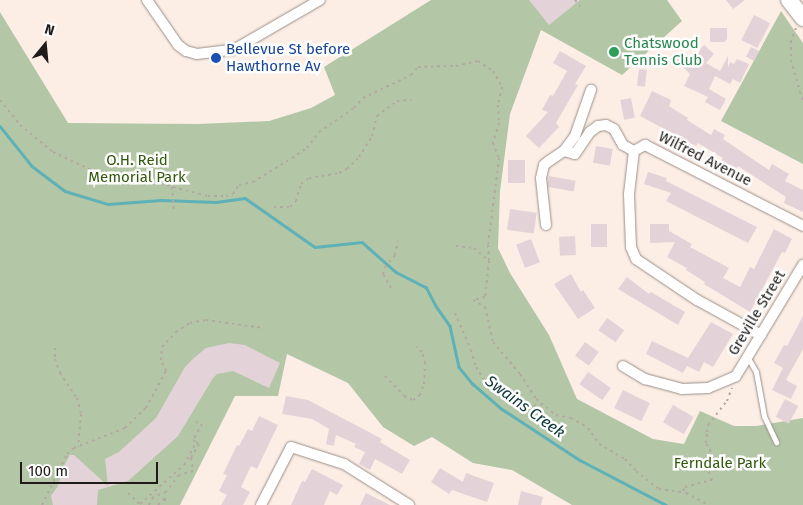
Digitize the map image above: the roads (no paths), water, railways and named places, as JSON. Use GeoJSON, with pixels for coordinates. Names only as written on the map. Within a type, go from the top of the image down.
{"type":"FeatureCollection","features":[{"type":"Feature","properties":{"kind":"main road"},"geometry":{"type":"LineString","coordinates":[[789,0],[799,23]]}},
{"type":"Feature","properties":{"kind":"street"},"geometry":{"type":"LineString","coordinates":[[147,0],[178,46],[186,51],[197,54],[235,49],[320,0]]}},
{"type":"Feature","properties":{"kind":"street"},"geometry":{"type":"LineString","coordinates":[[546,225],[541,178],[544,165],[564,151],[575,136],[591,90]]}},
{"type":"Feature","properties":{"kind":"street"},"geometry":{"type":"LineString","coordinates":[[564,151],[575,154],[590,132],[598,126],[606,125],[614,129],[624,145],[634,151],[629,194],[630,247],[636,259],[697,300],[761,336]]}},
{"type":"Feature","properties":{"kind":"street","name":"Wilfred Avenue"},"geometry":{"type":"LineString","coordinates":[[634,151],[645,145],[803,226]]}},
{"type":"Feature","properties":{"kind":"street","name":"Greville Street"},"geometry":{"type":"LineString","coordinates":[[623,366],[645,379],[682,389],[708,388],[736,376],[803,265]]}},
{"type":"Feature","properties":{"kind":"street"},"geometry":{"type":"LineString","coordinates":[[261,505],[291,446],[344,464],[409,505]]}},
{"type":"Feature","properties":{"kind":"lane"},"geometry":{"type":"LineString","coordinates":[[748,358],[756,372],[764,416],[776,442]]}},
{"type":"Feature","properties":{"kind":"waterway","name":"Swains Creek"},"geometry":{"type":"LineString","coordinates":[[0,126],[32,166],[65,191],[108,204],[161,200],[216,202],[245,198],[315,247],[362,242],[396,272],[426,287],[450,326],[459,367],[473,384],[502,409],[580,460],[666,505]]}},
{"type":"Feature","properties":{"kind":"place","name":"Chatswood Tennis Club"},"geometry":{"type":"Point","coordinates":[614,52]}},
{"type":"Feature","properties":{"kind":"place","name":"Bellevue St before Hawthorne Av"},"geometry":{"type":"Point","coordinates":[216,58]}},
{"type":"Feature","properties":{"kind":"park label","name":"O.H. Reid Memorial Park"},"geometry":{"type":"Point","coordinates":[137,168]}},
{"type":"Feature","properties":{"kind":"park label","name":"Ferndale Park"},"geometry":{"type":"Point","coordinates":[720,464]}}]}
